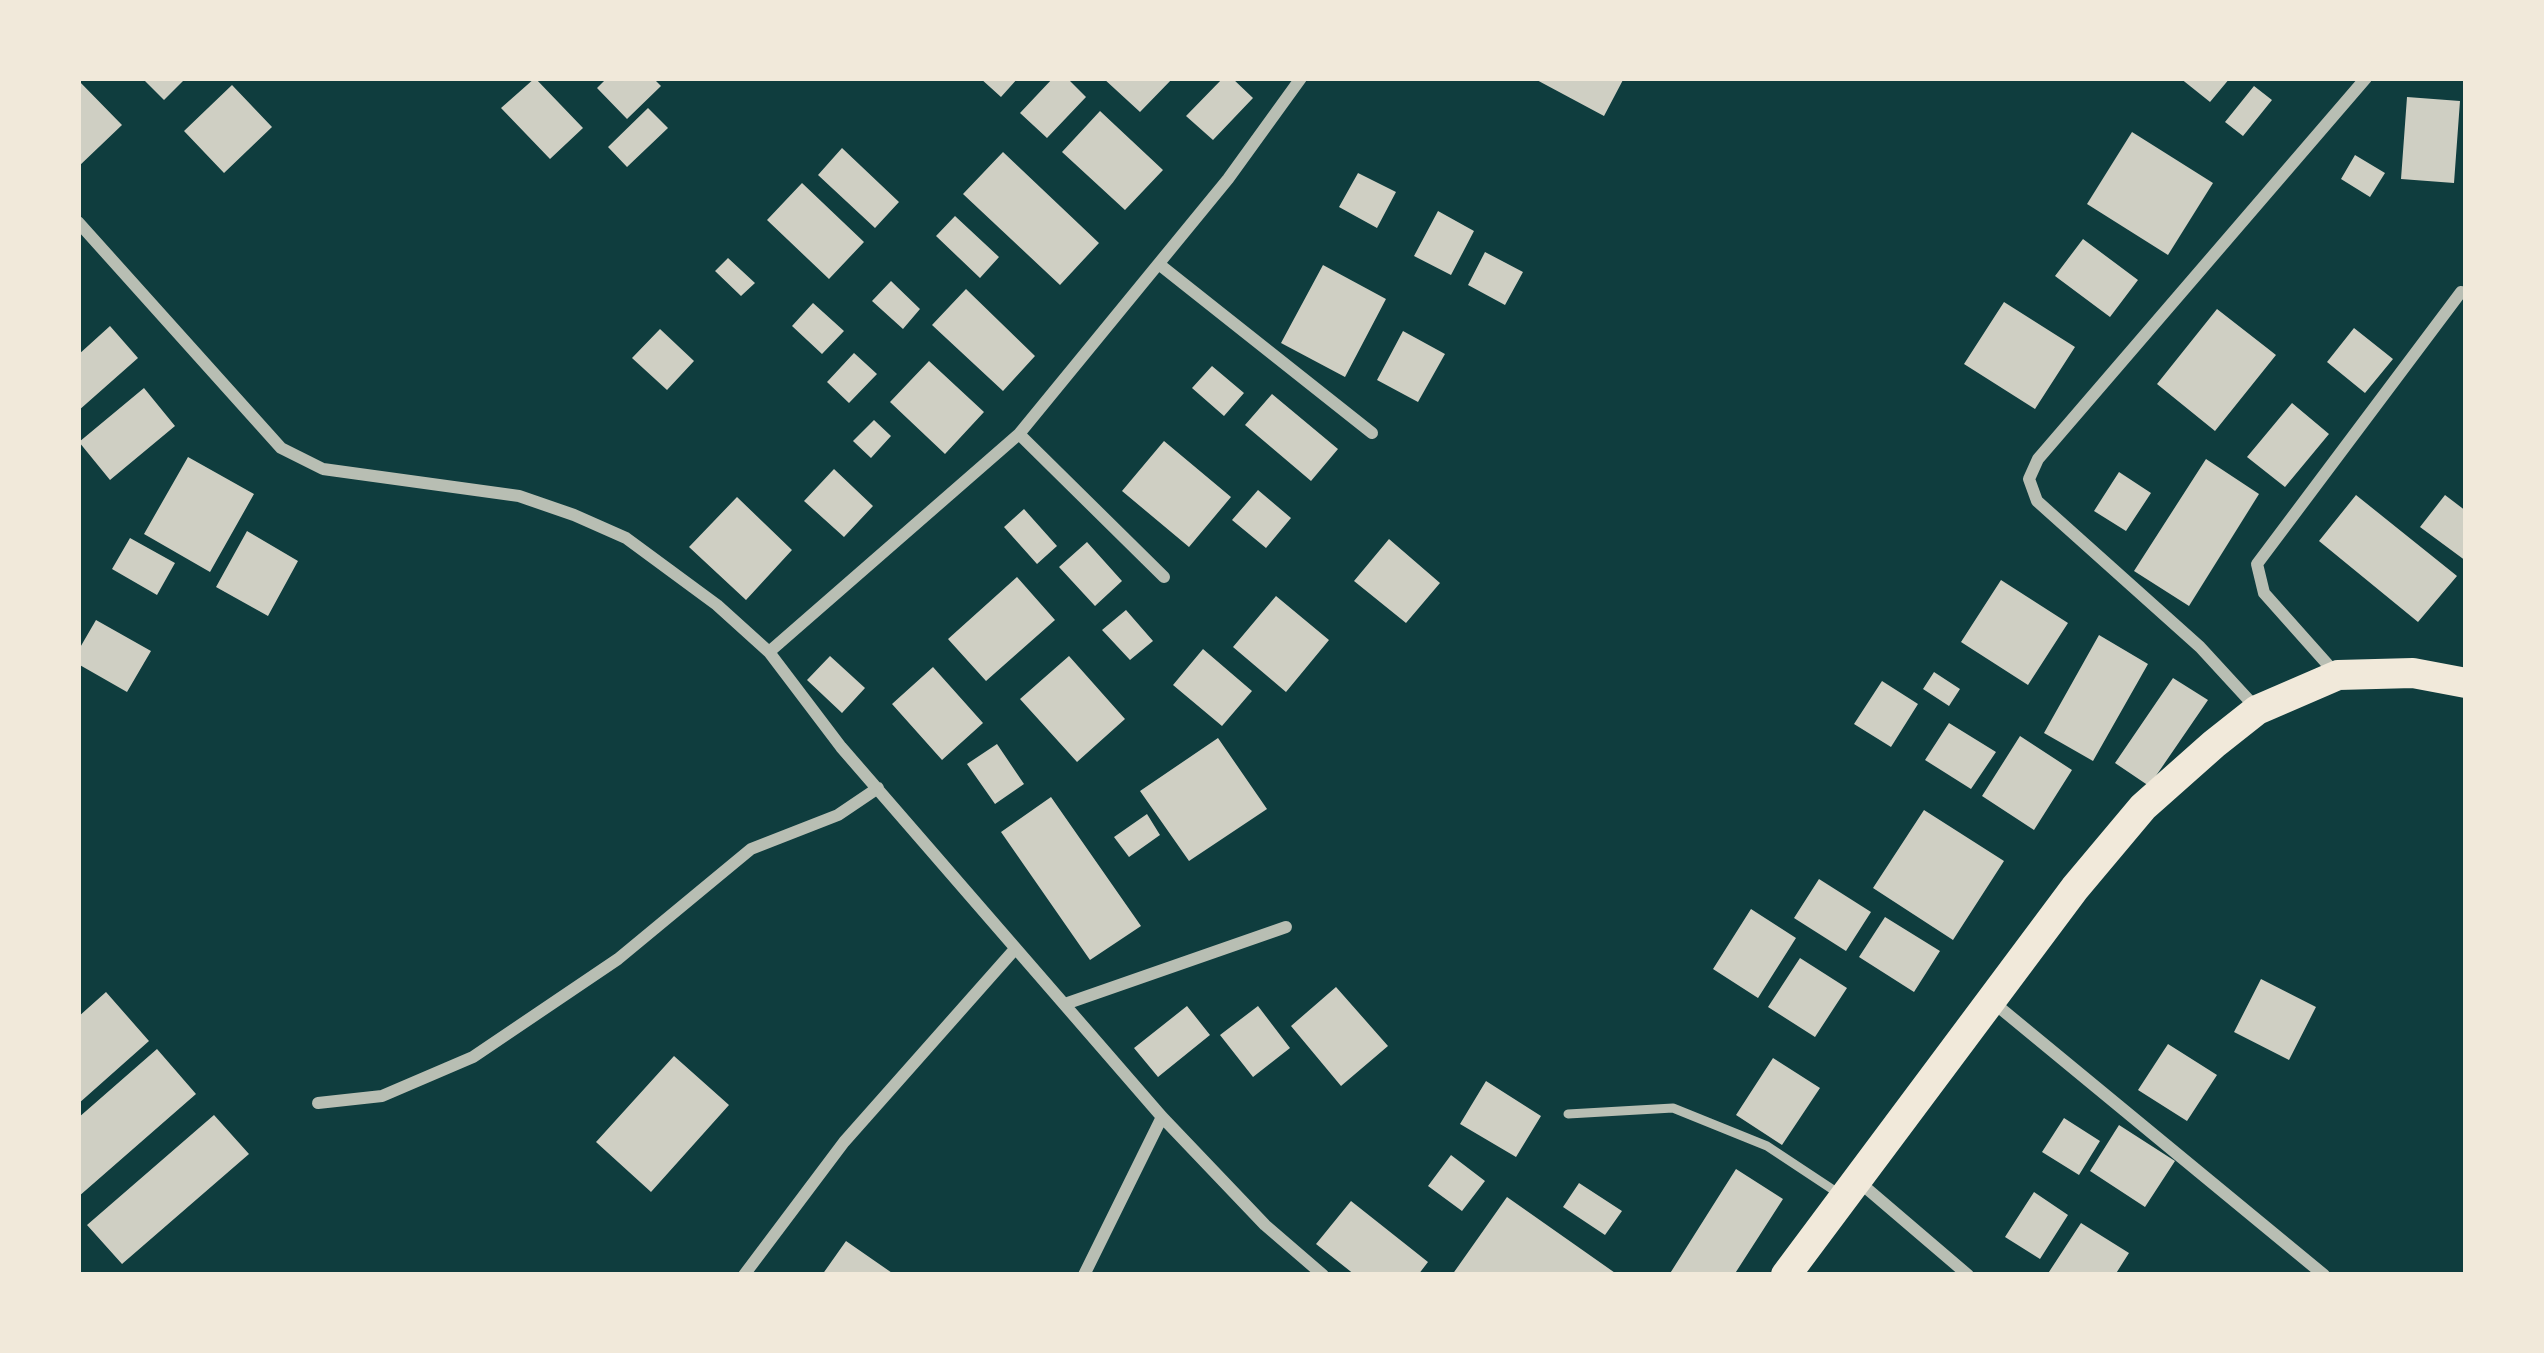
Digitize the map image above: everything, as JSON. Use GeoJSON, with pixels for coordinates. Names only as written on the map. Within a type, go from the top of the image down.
{"type":"FeatureCollection","features":[{"type":"Feature","properties":{"kind":"main road"},"geometry":{"type":"LineString","coordinates":[[1786,1275],[1989,998],[2143,807],[2258,710],[2338,676],[2413,673],[2466,683]]}},
{"type":"Feature","properties":{"kind":"street"},"geometry":{"type":"LineString","coordinates":[[769,652],[1019,434],[1160,265],[1300,78]]}},
{"type":"Feature","properties":{"kind":"street"},"geometry":{"type":"LineString","coordinates":[[2258,710],[2200,647],[2037,501],[2029,479],[2038,459],[2366,78]]}},
{"type":"Feature","properties":{"kind":"street"},"geometry":{"type":"LineString","coordinates":[[78,222],[281,448],[323,469],[519,496],[626,538],[670,567],[769,652],[878,788],[1162,1118],[1265,1225],[1324,1275]]}},
{"type":"Feature","properties":{"kind":"street"},"geometry":{"type":"LineString","coordinates":[[1160,265],[1372,433]]}},
{"type":"Feature","properties":{"kind":"street"},"geometry":{"type":"LineString","coordinates":[[2338,676],[2264,593],[2257,564],[2462,292]]}},
{"type":"Feature","properties":{"kind":"street"},"geometry":{"type":"LineString","coordinates":[[1019,434],[1164,577]]}},
{"type":"Feature","properties":{"kind":"street"},"geometry":{"type":"LineString","coordinates":[[319,1103],[382,1096],[473,1057],[618,958],[751,849],[838,815],[878,788]]}},
{"type":"Feature","properties":{"kind":"street"},"geometry":{"type":"LineString","coordinates":[[1065,1004],[1286,927]]}},
{"type":"Feature","properties":{"kind":"street"},"geometry":{"type":"LineString","coordinates":[[744,1275],[844,1142],[1015,949]]}},
{"type":"Feature","properties":{"kind":"street"},"geometry":{"type":"LineString","coordinates":[[1989,998],[2324,1275]]}},
{"type":"Feature","properties":{"kind":"street"},"geometry":{"type":"LineString","coordinates":[[1084,1275],[1162,1118]]}},
{"type":"Feature","properties":{"kind":"street"},"geometry":{"type":"LineString","coordinates":[[1851,1189],[1968,1275]]}},
{"type":"Feature","properties":{"kind":"lane"},"geometry":{"type":"LineString","coordinates":[[1568,1114],[1672,1108],[1715,1120],[1851,1189]]}},
{"type":"Feature","properties":{"kind":"building"},"geometry":{"type":"Polygon","coordinates":[[[142,78],[186,78],[164,100],[142,78]]]}},
{"type":"Feature","properties":{"kind":"building"},"geometry":{"type":"Polygon","coordinates":[[[535,78],[583,128],[550,159],[501,108],[535,78]]]}},
{"type":"Feature","properties":{"kind":"building"},"geometry":{"type":"Polygon","coordinates":[[[607,78],[653,78],[661,86],[627,119],[597,88],[607,78]]]}},
{"type":"Feature","properties":{"kind":"building"},"geometry":{"type":"Polygon","coordinates":[[[980,78],[1018,78],[1001,97],[980,78]]]}},
{"type":"Feature","properties":{"kind":"building"},"geometry":{"type":"Polygon","coordinates":[[[1053,78],[1067,78],[1086,97],[1047,138],[1020,113],[1053,78]]]}},
{"type":"Feature","properties":{"kind":"building"},"geometry":{"type":"Polygon","coordinates":[[[1103,78],[1173,78],[1140,112],[1103,78]]]}},
{"type":"Feature","properties":{"kind":"building"},"geometry":{"type":"Polygon","coordinates":[[[1223,78],[1232,78],[1253,98],[1213,140],[1186,116],[1223,78]]]}},
{"type":"Feature","properties":{"kind":"building"},"geometry":{"type":"Polygon","coordinates":[[[1533,78],[1624,78],[1604,116],[1533,78]]]}},
{"type":"Feature","properties":{"kind":"building"},"geometry":{"type":"Polygon","coordinates":[[[2180,78],[2230,78],[2210,102],[2180,78]]]}},
{"type":"Feature","properties":{"kind":"building"},"geometry":{"type":"Polygon","coordinates":[[[78,80],[122,125],[78,167],[78,80]]]}},
{"type":"Feature","properties":{"kind":"building"},"geometry":{"type":"Polygon","coordinates":[[[232,85],[272,127],[224,173],[184,131],[232,85]]]}},
{"type":"Feature","properties":{"kind":"building"},"geometry":{"type":"Polygon","coordinates":[[[2254,86],[2272,100],[2243,136],[2225,122],[2254,86]]]}},
{"type":"Feature","properties":{"kind":"building"},"geometry":{"type":"Polygon","coordinates":[[[2407,97],[2460,101],[2454,183],[2401,179],[2407,97]]]}},
{"type":"Feature","properties":{"kind":"building"},"geometry":{"type":"Polygon","coordinates":[[[648,108],[668,128],[627,167],[608,147],[648,108]]]}},
{"type":"Feature","properties":{"kind":"building"},"geometry":{"type":"Polygon","coordinates":[[[1100,111],[1163,170],[1125,210],[1062,152],[1100,111]]]}},
{"type":"Feature","properties":{"kind":"building"},"geometry":{"type":"Polygon","coordinates":[[[2132,132],[2213,183],[2168,255],[2087,204],[2132,132]]]}},
{"type":"Feature","properties":{"kind":"building"},"geometry":{"type":"Polygon","coordinates":[[[842,148],[899,202],[875,228],[818,175],[842,148]]]}},
{"type":"Feature","properties":{"kind":"building"},"geometry":{"type":"Polygon","coordinates":[[[1003,152],[1099,243],[1060,285],[963,194],[1003,152]]]}},
{"type":"Feature","properties":{"kind":"building"},"geometry":{"type":"Polygon","coordinates":[[[2355,155],[2385,173],[2370,197],[2341,179],[2355,155]]]}},
{"type":"Feature","properties":{"kind":"building"},"geometry":{"type":"Polygon","coordinates":[[[1358,173],[1396,192],[1377,228],[1339,207],[1358,173]]]}},
{"type":"Feature","properties":{"kind":"building"},"geometry":{"type":"Polygon","coordinates":[[[802,183],[864,242],[829,279],[767,220],[802,183]]]}},
{"type":"Feature","properties":{"kind":"building"},"geometry":{"type":"Polygon","coordinates":[[[1438,211],[1474,231],[1451,275],[1414,256],[1438,211]]]}},
{"type":"Feature","properties":{"kind":"building"},"geometry":{"type":"Polygon","coordinates":[[[955,216],[999,257],[980,278],[936,236],[955,216]]]}},
{"type":"Feature","properties":{"kind":"building"},"geometry":{"type":"Polygon","coordinates":[[[2083,239],[2138,280],[2110,317],[2055,276],[2083,239]]]}},
{"type":"Feature","properties":{"kind":"building"},"geometry":{"type":"Polygon","coordinates":[[[1485,252],[1523,272],[1505,305],[1468,285],[1485,252]]]}},
{"type":"Feature","properties":{"kind":"building"},"geometry":{"type":"Polygon","coordinates":[[[728,258],[755,283],[741,296],[715,271],[728,258]]]}},
{"type":"Feature","properties":{"kind":"building"},"geometry":{"type":"Polygon","coordinates":[[[1323,265],[1386,299],[1345,377],[1281,343],[1323,265]]]}},
{"type":"Feature","properties":{"kind":"building"},"geometry":{"type":"Polygon","coordinates":[[[891,281],[920,309],[903,329],[872,301],[891,281]]]}},
{"type":"Feature","properties":{"kind":"building"},"geometry":{"type":"Polygon","coordinates":[[[966,289],[1035,356],[1003,391],[932,325],[966,289]]]}},
{"type":"Feature","properties":{"kind":"building"},"geometry":{"type":"Polygon","coordinates":[[[2004,302],[2075,347],[2035,409],[1964,364],[2004,302]]]}},
{"type":"Feature","properties":{"kind":"building"},"geometry":{"type":"Polygon","coordinates":[[[813,303],[844,331],[822,354],[792,326],[813,303]]]}},
{"type":"Feature","properties":{"kind":"building"},"geometry":{"type":"Polygon","coordinates":[[[2217,309],[2276,355],[2215,431],[2157,384],[2217,309]]]}},
{"type":"Feature","properties":{"kind":"building"},"geometry":{"type":"Polygon","coordinates":[[[110,326],[138,358],[78,411],[78,355],[110,326]]]}},
{"type":"Feature","properties":{"kind":"building"},"geometry":{"type":"Polygon","coordinates":[[[2354,328],[2393,359],[2365,393],[2327,362],[2354,328]]]}},
{"type":"Feature","properties":{"kind":"building"},"geometry":{"type":"Polygon","coordinates":[[[660,329],[694,361],[667,390],[632,358],[660,329]]]}},
{"type":"Feature","properties":{"kind":"building"},"geometry":{"type":"Polygon","coordinates":[[[1403,331],[1445,354],[1418,402],[1377,380],[1403,331]]]}},
{"type":"Feature","properties":{"kind":"building"},"geometry":{"type":"Polygon","coordinates":[[[854,353],[877,374],[849,403],[827,382],[854,353]]]}},
{"type":"Feature","properties":{"kind":"building"},"geometry":{"type":"Polygon","coordinates":[[[929,361],[984,412],[945,454],[890,402],[929,361]]]}},
{"type":"Feature","properties":{"kind":"building"},"geometry":{"type":"Polygon","coordinates":[[[1212,366],[1244,393],[1224,416],[1192,388],[1212,366]]]}},
{"type":"Feature","properties":{"kind":"building"},"geometry":{"type":"Polygon","coordinates":[[[144,388],[175,426],[110,480],[79,442],[144,388]]]}},
{"type":"Feature","properties":{"kind":"building"},"geometry":{"type":"Polygon","coordinates":[[[1272,394],[1338,449],[1311,481],[1245,425],[1272,394]]]}},
{"type":"Feature","properties":{"kind":"building"},"geometry":{"type":"Polygon","coordinates":[[[2292,403],[2329,434],[2285,487],[2247,457],[2292,403]]]}},
{"type":"Feature","properties":{"kind":"building"},"geometry":{"type":"Polygon","coordinates":[[[874,420],[891,436],[871,458],[853,441],[874,420]]]}},
{"type":"Feature","properties":{"kind":"building"},"geometry":{"type":"Polygon","coordinates":[[[1164,441],[1231,497],[1189,547],[1122,491],[1164,441]]]}},
{"type":"Feature","properties":{"kind":"building"},"geometry":{"type":"Polygon","coordinates":[[[188,457],[254,494],[210,572],[144,534],[188,457]]]}},
{"type":"Feature","properties":{"kind":"building"},"geometry":{"type":"Polygon","coordinates":[[[2206,459],[2259,494],[2189,606],[2134,571],[2206,459]]]}},
{"type":"Feature","properties":{"kind":"building"},"geometry":{"type":"Polygon","coordinates":[[[834,469],[873,506],[844,537],[804,501],[834,469]]]}},
{"type":"Feature","properties":{"kind":"building"},"geometry":{"type":"Polygon","coordinates":[[[2119,472],[2151,493],[2126,531],[2094,511],[2119,472]]]}},
{"type":"Feature","properties":{"kind":"building"},"geometry":{"type":"Polygon","coordinates":[[[1258,490],[1291,518],[1266,548],[1232,520],[1258,490]]]}},
{"type":"Feature","properties":{"kind":"building"},"geometry":{"type":"Polygon","coordinates":[[[2356,495],[2457,576],[2418,622],[2319,541],[2356,495]]]}},
{"type":"Feature","properties":{"kind":"building"},"geometry":{"type":"Polygon","coordinates":[[[2445,495],[2466,511],[2466,561],[2420,527],[2445,495]]]}},
{"type":"Feature","properties":{"kind":"building"},"geometry":{"type":"Polygon","coordinates":[[[737,497],[792,550],[746,600],[689,547],[737,497]]]}},
{"type":"Feature","properties":{"kind":"building"},"geometry":{"type":"Polygon","coordinates":[[[1024,509],[1057,546],[1037,564],[1004,527],[1024,509]]]}},
{"type":"Feature","properties":{"kind":"building"},"geometry":{"type":"Polygon","coordinates":[[[247,531],[298,561],[268,616],[216,587],[247,531]]]}},
{"type":"Feature","properties":{"kind":"building"},"geometry":{"type":"Polygon","coordinates":[[[130,538],[175,563],[157,595],[112,569],[130,538]]]}},
{"type":"Feature","properties":{"kind":"building"},"geometry":{"type":"Polygon","coordinates":[[[1389,539],[1440,583],[1406,623],[1354,581],[1389,539]]]}},
{"type":"Feature","properties":{"kind":"building"},"geometry":{"type":"Polygon","coordinates":[[[1087,542],[1122,581],[1095,606],[1059,567],[1087,542]]]}},
{"type":"Feature","properties":{"kind":"building"},"geometry":{"type":"Polygon","coordinates":[[[1017,577],[1055,620],[986,681],[948,639],[1017,577]]]}},
{"type":"Feature","properties":{"kind":"building"},"geometry":{"type":"Polygon","coordinates":[[[2001,580],[2068,623],[2028,685],[1961,642],[2001,580]]]}},
{"type":"Feature","properties":{"kind":"building"},"geometry":{"type":"Polygon","coordinates":[[[1276,596],[1329,640],[1286,692],[1233,647],[1276,596]]]}},
{"type":"Feature","properties":{"kind":"building"},"geometry":{"type":"Polygon","coordinates":[[[1126,610],[1153,641],[1130,660],[1102,630],[1126,610]]]}},
{"type":"Feature","properties":{"kind":"building"},"geometry":{"type":"Polygon","coordinates":[[[96,620],[151,651],[127,692],[78,664],[78,651],[96,620]]]}},
{"type":"Feature","properties":{"kind":"building"},"geometry":{"type":"Polygon","coordinates":[[[2099,635],[2148,664],[2093,761],[2044,733],[2099,635]]]}},
{"type":"Feature","properties":{"kind":"building"},"geometry":{"type":"Polygon","coordinates":[[[1203,649],[1252,691],[1222,726],[1173,685],[1203,649]]]}},
{"type":"Feature","properties":{"kind":"building"},"geometry":{"type":"Polygon","coordinates":[[[830,656],[865,688],[842,713],[807,680],[830,656]]]}},
{"type":"Feature","properties":{"kind":"building"},"geometry":{"type":"Polygon","coordinates":[[[1069,656],[1125,719],[1077,762],[1020,699],[1069,656]]]}},
{"type":"Feature","properties":{"kind":"building"},"geometry":{"type":"Polygon","coordinates":[[[933,667],[983,723],[942,760],[892,704],[933,667]]]}},
{"type":"Feature","properties":{"kind":"building"},"geometry":{"type":"Polygon","coordinates":[[[1934,672],[1960,689],[1949,706],[1923,689],[1934,672]]]}},
{"type":"Feature","properties":{"kind":"building"},"geometry":{"type":"Polygon","coordinates":[[[2173,678],[2208,700],[2149,786],[2115,763],[2173,678]]]}},
{"type":"Feature","properties":{"kind":"building"},"geometry":{"type":"Polygon","coordinates":[[[1882,681],[1918,704],[1891,747],[1854,724],[1882,681]]]}},
{"type":"Feature","properties":{"kind":"building"},"geometry":{"type":"Polygon","coordinates":[[[1949,723],[1996,752],[1971,789],[1925,760],[1949,723]]]}},
{"type":"Feature","properties":{"kind":"building"},"geometry":{"type":"Polygon","coordinates":[[[2020,736],[2072,770],[2034,830],[1982,796],[2020,736]]]}},
{"type":"Feature","properties":{"kind":"building"},"geometry":{"type":"Polygon","coordinates":[[[1218,738],[1267,809],[1189,861],[1140,791],[1218,738]]]}},
{"type":"Feature","properties":{"kind":"building"},"geometry":{"type":"Polygon","coordinates":[[[997,744],[1024,784],[995,804],[967,764],[997,744]]]}},
{"type":"Feature","properties":{"kind":"building"},"geometry":{"type":"Polygon","coordinates":[[[1051,797],[1141,926],[1090,960],[1001,832],[1051,797]]]}},
{"type":"Feature","properties":{"kind":"building"},"geometry":{"type":"Polygon","coordinates":[[[1924,810],[2004,861],[1953,940],[1873,888],[1924,810]]]}},
{"type":"Feature","properties":{"kind":"building"},"geometry":{"type":"Polygon","coordinates":[[[1147,814],[1160,835],[1129,857],[1114,837],[1147,814]]]}},
{"type":"Feature","properties":{"kind":"building"},"geometry":{"type":"Polygon","coordinates":[[[1819,879],[1871,912],[1846,951],[1794,918],[1819,879]]]}},
{"type":"Feature","properties":{"kind":"building"},"geometry":{"type":"Polygon","coordinates":[[[1751,909],[1796,938],[1758,998],[1713,969],[1751,909]]]}},
{"type":"Feature","properties":{"kind":"building"},"geometry":{"type":"Polygon","coordinates":[[[1885,917],[1940,951],[1914,992],[1859,957],[1885,917]]]}},
{"type":"Feature","properties":{"kind":"building"},"geometry":{"type":"Polygon","coordinates":[[[1800,958],[1847,988],[1815,1037],[1768,1007],[1800,958]]]}},
{"type":"Feature","properties":{"kind":"building"},"geometry":{"type":"Polygon","coordinates":[[[2261,979],[2316,1007],[2289,1060],[2234,1032],[2261,979]]]}},
{"type":"Feature","properties":{"kind":"building"},"geometry":{"type":"Polygon","coordinates":[[[1336,987],[1388,1046],[1341,1086],[1291,1026],[1336,987]]]}},
{"type":"Feature","properties":{"kind":"building"},"geometry":{"type":"Polygon","coordinates":[[[106,992],[149,1041],[78,1104],[78,1017],[106,992]]]}},
{"type":"Feature","properties":{"kind":"building"},"geometry":{"type":"Polygon","coordinates":[[[1187,1006],[1210,1035],[1158,1077],[1134,1048],[1187,1006]]]}},
{"type":"Feature","properties":{"kind":"building"},"geometry":{"type":"Polygon","coordinates":[[[1258,1006],[1290,1048],[1253,1077],[1220,1035],[1258,1006]]]}},
{"type":"Feature","properties":{"kind":"building"},"geometry":{"type":"Polygon","coordinates":[[[2168,1044],[2217,1075],[2187,1121],[2138,1090],[2168,1044]]]}},
{"type":"Feature","properties":{"kind":"building"},"geometry":{"type":"Polygon","coordinates":[[[157,1049],[196,1094],[78,1197],[78,1118],[157,1049]]]}},
{"type":"Feature","properties":{"kind":"building"},"geometry":{"type":"Polygon","coordinates":[[[674,1056],[729,1105],[651,1192],[596,1142],[674,1056]]]}},
{"type":"Feature","properties":{"kind":"building"},"geometry":{"type":"Polygon","coordinates":[[[1773,1058],[1820,1088],[1782,1145],[1736,1115],[1773,1058]]]}},
{"type":"Feature","properties":{"kind":"building"},"geometry":{"type":"Polygon","coordinates":[[[1486,1081],[1541,1116],[1516,1157],[1460,1124],[1486,1081]]]}},
{"type":"Feature","properties":{"kind":"building"},"geometry":{"type":"Polygon","coordinates":[[[214,1115],[249,1154],[122,1264],[87,1225],[214,1115]]]}},
{"type":"Feature","properties":{"kind":"building"},"geometry":{"type":"Polygon","coordinates":[[[2064,1118],[2100,1141],[2079,1175],[2042,1152],[2064,1118]]]}},
{"type":"Feature","properties":{"kind":"building"},"geometry":{"type":"Polygon","coordinates":[[[2119,1125],[2175,1161],[2145,1207],[2090,1171],[2119,1125]]]}},
{"type":"Feature","properties":{"kind":"building"},"geometry":{"type":"Polygon","coordinates":[[[1451,1155],[1485,1181],[1462,1211],[1428,1186],[1451,1155]]]}},
{"type":"Feature","properties":{"kind":"building"},"geometry":{"type":"Polygon","coordinates":[[[1736,1169],[1783,1199],[1734,1275],[1669,1275],[1736,1169]]]}},
{"type":"Feature","properties":{"kind":"building"},"geometry":{"type":"Polygon","coordinates":[[[1579,1183],[1622,1211],[1605,1235],[1563,1207],[1579,1183]]]}},
{"type":"Feature","properties":{"kind":"building"},"geometry":{"type":"Polygon","coordinates":[[[2034,1192],[2068,1215],[2040,1259],[2005,1237],[2034,1192]]]}},
{"type":"Feature","properties":{"kind":"building"},"geometry":{"type":"Polygon","coordinates":[[[1507,1197],[1618,1275],[1452,1275],[1507,1197]]]}},
{"type":"Feature","properties":{"kind":"building"},"geometry":{"type":"Polygon","coordinates":[[[1351,1201],[1428,1262],[1418,1275],[1355,1275],[1316,1244],[1351,1201]]]}},
{"type":"Feature","properties":{"kind":"building"},"geometry":{"type":"Polygon","coordinates":[[[2081,1223],[2129,1253],[2115,1275],[2047,1275],[2081,1223]]]}},
{"type":"Feature","properties":{"kind":"building"},"geometry":{"type":"Polygon","coordinates":[[[846,1241],[895,1275],[822,1275],[846,1241]]]}}]}
